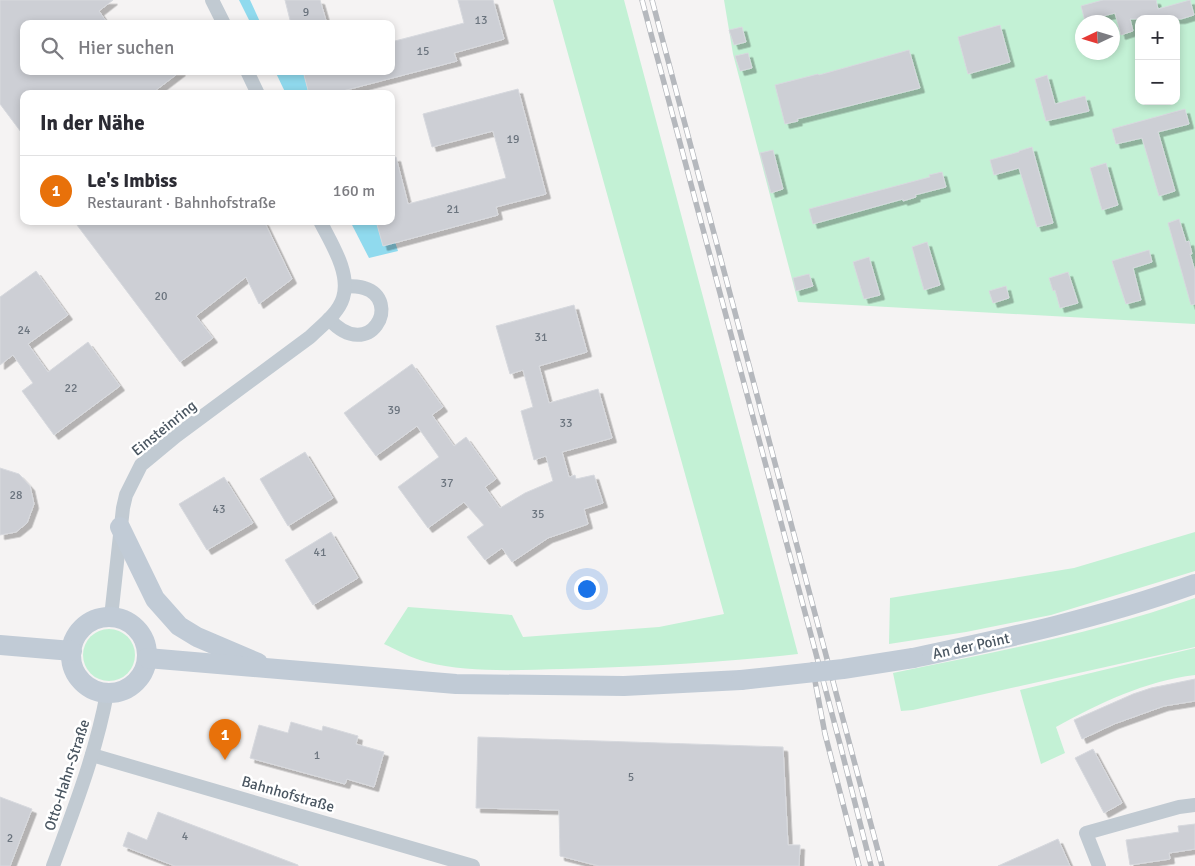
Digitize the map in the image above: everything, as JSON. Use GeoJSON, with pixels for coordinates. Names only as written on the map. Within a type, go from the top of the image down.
{"type":"FeatureCollection","features":[{"type":"Feature","properties":{"kind":"street"},"geometry":{"type":"LineString","coordinates":[[212,0],[222,20]]}},
{"type":"Feature","properties":{"kind":"street"},"geometry":{"type":"LineString","coordinates":[[249,75],[256,90]]}},
{"type":"Feature","properties":{"kind":"street"},"geometry":{"type":"LineString","coordinates":[[322,225],[338,258],[345,286],[364,287],[375,294],[381,306],[380,318],[373,329],[362,335],[343,331],[329,318]]}},
{"type":"Feature","properties":{"kind":"street","name":"Einsteinring"},"geometry":{"type":"LineString","coordinates":[[111,617],[120,528],[126,495],[141,465],[181,432],[310,337],[338,308],[343,298],[345,286]]}},
{"type":"Feature","properties":{"kind":"street"},"geometry":{"type":"LineString","coordinates":[[120,528],[155,599],[179,626],[197,637],[272,669]]}},
{"type":"Feature","properties":{"kind":"street","name":"An der Point"},"geometry":{"type":"LineString","coordinates":[[147,658],[456,684],[624,686],[741,680],[843,669],[913,658],[1066,624],[1195,584]]}},
{"type":"Feature","properties":{"kind":"street"},"geometry":{"type":"LineString","coordinates":[[111,617],[126,621],[138,630],[144,638],[147,658],[141,676],[134,684],[126,689],[107,693],[93,689],[81,680],[72,662],[72,652],[78,633],[84,626],[92,620],[111,617]]}},
{"type":"Feature","properties":{"kind":"street"},"geometry":{"type":"LineString","coordinates":[[0,645],[72,652]]}},
{"type":"Feature","properties":{"kind":"street","name":"Otto-Hahn-Straße"},"geometry":{"type":"LineString","coordinates":[[53,866],[83,785],[107,693]]}},
{"type":"Feature","properties":{"kind":"street","name":"Bahnhofstraße"},"geometry":{"type":"LineString","coordinates":[[92,755],[473,866]]}},
{"type":"Feature","properties":{"kind":"street"},"geometry":{"type":"LineString","coordinates":[[1099,866],[1086,833],[1179,807],[1195,805]]}},
{"type":"Feature","properties":{"kind":"green space"},"geometry":{"type":"Polygon","coordinates":[[[553,0],[624,0],[798,654],[651,666],[494,670],[442,666],[410,656],[384,644],[408,607],[512,615],[523,637],[659,627],[724,614],[553,0]]]}},
{"type":"Feature","properties":{"kind":"green space"},"geometry":{"type":"Polygon","coordinates":[[[724,0],[1195,0],[1195,324],[798,302],[733,54],[724,0]]]}},
{"type":"Feature","properties":{"kind":"green space"},"geometry":{"type":"Polygon","coordinates":[[[1195,532],[1195,571],[1051,615],[966,632],[889,644],[890,598],[1074,568],[1195,532]]]}},
{"type":"Feature","properties":{"kind":"green space"},"geometry":{"type":"Polygon","coordinates":[[[1195,598],[1195,647],[913,710],[901,711],[893,673],[1083,632],[1195,598]]]}},
{"type":"Feature","properties":{"kind":"green space"},"geometry":{"type":"Polygon","coordinates":[[[109,629],[119,631],[127,637],[133,645],[135,655],[133,665],[127,673],[119,679],[109,681],[99,679],[91,673],[85,665],[83,655],[85,645],[91,637],[99,631],[109,629]]]}},
{"type":"Feature","properties":{"kind":"green space"},"geometry":{"type":"Polygon","coordinates":[[[1195,648],[1195,675],[1158,682],[1123,694],[1056,727],[1065,753],[1041,764],[1020,690],[1195,648]]]}},
{"type":"Feature","properties":{"kind":"water"},"geometry":{"type":"Polygon","coordinates":[[[239,0],[250,0],[259,20],[249,20],[239,0]]]}},
{"type":"Feature","properties":{"kind":"water"},"geometry":{"type":"Polygon","coordinates":[[[277,75],[304,75],[308,90],[284,90],[277,75]]]}},
{"type":"Feature","properties":{"kind":"water"},"geometry":{"type":"Polygon","coordinates":[[[352,225],[380,225],[395,242],[398,251],[369,258],[352,225]]]}},
{"type":"Feature","properties":{"kind":"building"},"geometry":{"type":"Polygon","coordinates":[[[0,0],[113,0],[99,11],[105,20],[20,20],[20,75],[176,75],[156,90],[20,90],[20,131],[0,104],[0,0]]]}},
{"type":"Feature","properties":{"kind":"building"},"geometry":{"type":"Polygon","coordinates":[[[285,0],[320,0],[326,20],[290,20],[285,0]]]}},
{"type":"Feature","properties":{"kind":"building"},"geometry":{"type":"Polygon","coordinates":[[[458,0],[493,0],[504,39],[454,53],[457,61],[346,90],[308,90],[304,75],[395,75],[395,41],[464,23],[458,0]]]}},
{"type":"Feature","properties":{"kind":"building"},"geometry":{"type":"Polygon","coordinates":[[[1103,0],[1156,0],[1158,9],[1190,0],[1194,15],[1180,19],[1180,15],[1135,15],[1135,19],[1130,19],[1133,31],[1121,35],[1120,15],[1116,15],[1115,13],[1108,15],[1083,15],[1081,6],[1103,0]]]}},
{"type":"Feature","properties":{"kind":"building"},"geometry":{"type":"Polygon","coordinates":[[[1000,25],[1010,62],[968,74],[958,37],[1000,25]]]}},
{"type":"Feature","properties":{"kind":"building"},"geometry":{"type":"Polygon","coordinates":[[[742,27],[746,42],[734,45],[729,30],[742,27]]]}},
{"type":"Feature","properties":{"kind":"building"},"geometry":{"type":"Polygon","coordinates":[[[909,50],[920,88],[797,119],[798,121],[785,124],[775,85],[909,50]]]}},
{"type":"Feature","properties":{"kind":"building"},"geometry":{"type":"Polygon","coordinates":[[[748,53],[752,68],[740,71],[735,56],[748,53]]]}},
{"type":"Feature","properties":{"kind":"building"},"geometry":{"type":"Polygon","coordinates":[[[1047,75],[1055,104],[1085,96],[1089,111],[1046,121],[1035,79],[1047,75]]]}},
{"type":"Feature","properties":{"kind":"building"},"geometry":{"type":"Polygon","coordinates":[[[518,89],[546,194],[496,207],[498,215],[383,246],[377,225],[395,225],[395,157],[408,204],[506,178],[493,131],[432,147],[423,114],[518,89]]]}},
{"type":"Feature","properties":{"kind":"building"},"geometry":{"type":"Polygon","coordinates":[[[1185,109],[1189,124],[1158,132],[1175,191],[1159,196],[1142,138],[1116,144],[1112,129],[1185,109]]]}},
{"type":"Feature","properties":{"kind":"building"},"geometry":{"type":"Polygon","coordinates":[[[1032,147],[1053,223],[1037,227],[1019,168],[994,175],[990,160],[1032,147]]]}},
{"type":"Feature","properties":{"kind":"building"},"geometry":{"type":"Polygon","coordinates":[[[773,150],[783,189],[771,193],[760,153],[773,150]]]}},
{"type":"Feature","properties":{"kind":"building"},"geometry":{"type":"Polygon","coordinates":[[[1106,163],[1118,205],[1102,210],[1090,168],[1106,163]]]}},
{"type":"Feature","properties":{"kind":"building"},"geometry":{"type":"Polygon","coordinates":[[[942,172],[946,187],[915,195],[916,197],[903,201],[903,199],[813,224],[809,209],[930,177],[929,175],[942,172]]]}},
{"type":"Feature","properties":{"kind":"building"},"geometry":{"type":"Polygon","coordinates":[[[1179,219],[1186,242],[1189,241],[1192,254],[1190,254],[1195,271],[1195,304],[1191,305],[1168,223],[1179,219]]]}},
{"type":"Feature","properties":{"kind":"building"},"geometry":{"type":"Polygon","coordinates":[[[77,225],[266,225],[292,279],[259,304],[246,277],[196,316],[213,338],[180,362],[77,225]]]}},
{"type":"Feature","properties":{"kind":"building"},"geometry":{"type":"Polygon","coordinates":[[[927,242],[940,285],[924,290],[912,247],[927,242]]]}},
{"type":"Feature","properties":{"kind":"building"},"geometry":{"type":"Polygon","coordinates":[[[1149,250],[1152,262],[1133,268],[1141,300],[1126,304],[1112,261],[1149,250]]]}},
{"type":"Feature","properties":{"kind":"building"},"geometry":{"type":"Polygon","coordinates":[[[869,257],[880,295],[864,299],[853,262],[869,257]]]}},
{"type":"Feature","properties":{"kind":"building"},"geometry":{"type":"Polygon","coordinates":[[[36,271],[68,315],[28,344],[48,372],[88,342],[120,386],[54,435],[22,391],[33,383],[13,355],[0,365],[0,297],[36,271]]]}},
{"type":"Feature","properties":{"kind":"building"},"geometry":{"type":"Polygon","coordinates":[[[1068,272],[1078,303],[1060,308],[1055,290],[1053,291],[1049,278],[1068,272]]]}},
{"type":"Feature","properties":{"kind":"building"},"geometry":{"type":"Polygon","coordinates":[[[809,274],[813,286],[796,291],[793,278],[809,274]]]}},
{"type":"Feature","properties":{"kind":"building"},"geometry":{"type":"Polygon","coordinates":[[[1006,286],[1009,298],[993,303],[989,291],[1006,286]]]}},
{"type":"Feature","properties":{"kind":"building"},"geometry":{"type":"Polygon","coordinates":[[[574,305],[587,352],[539,366],[549,403],[598,389],[612,438],[562,452],[569,477],[575,475],[576,479],[594,475],[603,503],[584,509],[588,524],[548,538],[512,562],[502,548],[485,560],[467,537],[484,525],[464,502],[428,528],[398,487],[439,457],[417,426],[376,456],[344,413],[412,364],[443,407],[432,415],[454,446],[466,437],[496,479],[485,487],[500,508],[525,493],[553,481],[546,456],[534,460],[521,411],[533,407],[523,370],[510,374],[496,326],[574,305]]]}},
{"type":"Feature","properties":{"kind":"building"},"geometry":{"type":"Polygon","coordinates":[[[305,452],[333,498],[288,526],[260,479],[305,452]]]}},
{"type":"Feature","properties":{"kind":"building"},"geometry":{"type":"Polygon","coordinates":[[[0,468],[19,474],[30,486],[34,504],[27,523],[16,532],[0,535],[0,468]]]}},
{"type":"Feature","properties":{"kind":"building"},"geometry":{"type":"Polygon","coordinates":[[[224,477],[253,523],[207,550],[179,504],[224,477]]]}},
{"type":"Feature","properties":{"kind":"building"},"geometry":{"type":"Polygon","coordinates":[[[331,532],[358,578],[313,605],[285,560],[331,532]]]}},
{"type":"Feature","properties":{"kind":"building"},"geometry":{"type":"Polygon","coordinates":[[[1195,679],[1195,701],[1164,706],[1114,724],[1082,739],[1074,720],[1133,694],[1151,688],[1195,679]]]}},
{"type":"Feature","properties":{"kind":"building"},"geometry":{"type":"Polygon","coordinates":[[[291,722],[322,731],[323,726],[358,736],[356,744],[384,752],[374,787],[347,779],[345,784],[250,758],[259,725],[288,733],[291,722]]]}},
{"type":"Feature","properties":{"kind":"building"},"geometry":{"type":"Polygon","coordinates":[[[478,737],[783,747],[788,845],[800,845],[799,866],[599,866],[560,856],[559,810],[476,808],[478,737]]]}},
{"type":"Feature","properties":{"kind":"building"},"geometry":{"type":"Polygon","coordinates":[[[1093,749],[1122,803],[1104,813],[1075,758],[1093,749]]]}},
{"type":"Feature","properties":{"kind":"building"},"geometry":{"type":"Polygon","coordinates":[[[0,797],[32,809],[10,866],[0,866],[0,797]]]}},
{"type":"Feature","properties":{"kind":"building"},"geometry":{"type":"Polygon","coordinates":[[[158,812],[298,866],[175,866],[123,846],[128,832],[147,840],[158,812]]]}},
{"type":"Feature","properties":{"kind":"building"},"geometry":{"type":"Polygon","coordinates":[[[1195,824],[1195,849],[1169,853],[1170,859],[1130,865],[1126,840],[1179,832],[1178,826],[1195,824]]]}},
{"type":"Feature","properties":{"kind":"building"},"geometry":{"type":"Polygon","coordinates":[[[1058,839],[1070,866],[998,866],[1058,839]]]}},
{"type":"Feature","properties":{"kind":"railway"},"geometry":{"type":"LineString","coordinates":[[642,0],[871,866]]}},
{"type":"Feature","properties":{"kind":"railway"},"geometry":{"type":"LineString","coordinates":[[652,0],[882,866]]}},
{"type":"Feature","properties":{"kind":"railway"},"geometry":{"type":"LineString","coordinates":[[812,665],[825,734],[859,866]]}},
{"type":"Feature","properties":{"kind":"place","name":"Le's Imbiss"},"geometry":{"type":"Point","coordinates":[225,760]}}]}
